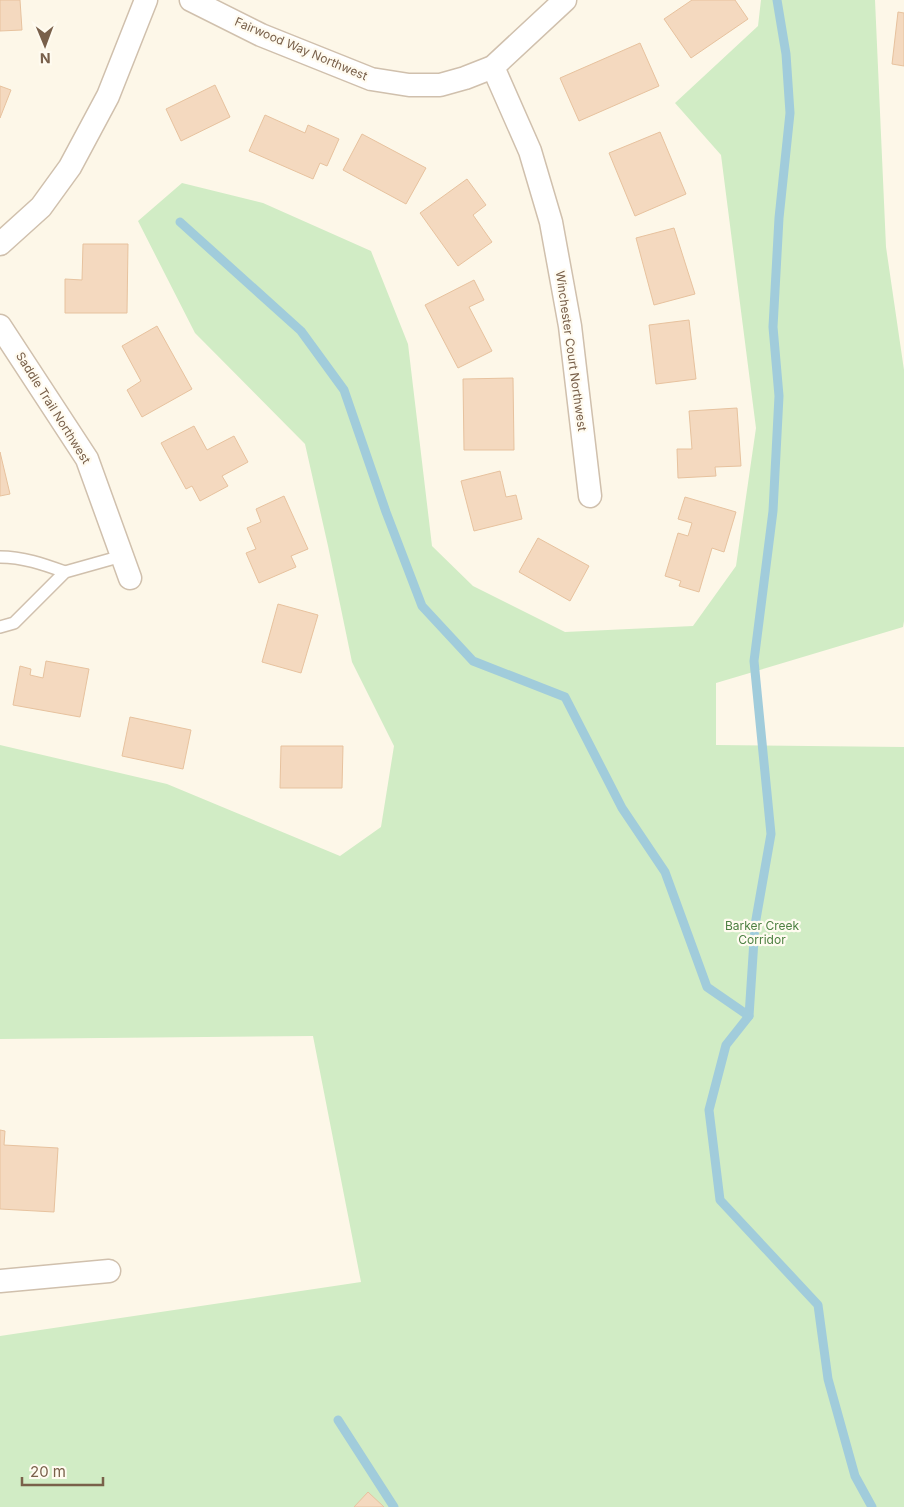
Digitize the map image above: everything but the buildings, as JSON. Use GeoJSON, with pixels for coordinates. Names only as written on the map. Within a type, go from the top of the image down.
{"type":"FeatureCollection","features":[{"type":"Feature","properties":{"kind":"street"},"geometry":{"type":"LineString","coordinates":[[0,244],[41,207],[70,167],[108,96],[146,0]]}},
{"type":"Feature","properties":{"kind":"street","name":"Fairwood Way Northwest"},"geometry":{"type":"LineString","coordinates":[[191,0],[261,35],[371,79],[409,85],[440,85],[493,67],[565,0]]}},
{"type":"Feature","properties":{"kind":"street","name":"Winchester Court Northwest"},"geometry":{"type":"LineString","coordinates":[[493,67],[530,151],[551,222],[570,326],[590,496]]}},
{"type":"Feature","properties":{"kind":"street","name":"Saddle Trail Northwest"},"geometry":{"type":"LineString","coordinates":[[0,326],[87,459],[130,578]]}},
{"type":"Feature","properties":{"kind":"street"},"geometry":{"type":"LineString","coordinates":[[0,1281],[109,1271]]}},
{"type":"Feature","properties":{"kind":"lane"},"geometry":{"type":"LineString","coordinates":[[0,627],[14,622],[65,572],[122,556]]}},
{"type":"Feature","properties":{"kind":"lane"},"geometry":{"type":"LineString","coordinates":[[0,558],[16,557],[38,562],[65,572]]}},
{"type":"Feature","properties":{"kind":"green space","name":"Barker Creek Corridor"},"geometry":{"type":"Polygon","coordinates":[[[761,0],[875,0],[886,247],[904,370],[904,621],[903,627],[716,683],[716,745],[904,747],[904,1507],[0,1507],[0,1336],[361,1282],[313,1036],[0,1039],[0,745],[167,784],[340,856],[381,827],[394,746],[352,662],[305,444],[195,333],[138,221],[182,183],[263,203],[371,251],[408,344],[432,546],[473,586],[565,632],[693,626],[736,566],[756,428],[721,155],[675,103],[758,26],[761,0]]]}},
{"type":"Feature","properties":{"kind":"waterway"},"geometry":{"type":"LineString","coordinates":[[777,0],[786,54],[790,113],[779,218],[773,327],[779,396],[773,511],[754,661],[771,834],[755,925],[749,1016],[726,1045],[709,1110],[720,1200],[818,1305],[828,1379],[855,1476],[872,1507]]}},
{"type":"Feature","properties":{"kind":"waterway"},"geometry":{"type":"LineString","coordinates":[[180,222],[301,331],[344,390],[386,512],[422,606],[473,661],[565,697],[622,808],[665,872],[707,987],[749,1016]]}},
{"type":"Feature","properties":{"kind":"waterway"},"geometry":{"type":"LineString","coordinates":[[338,1420],[394,1507]]}}]}
